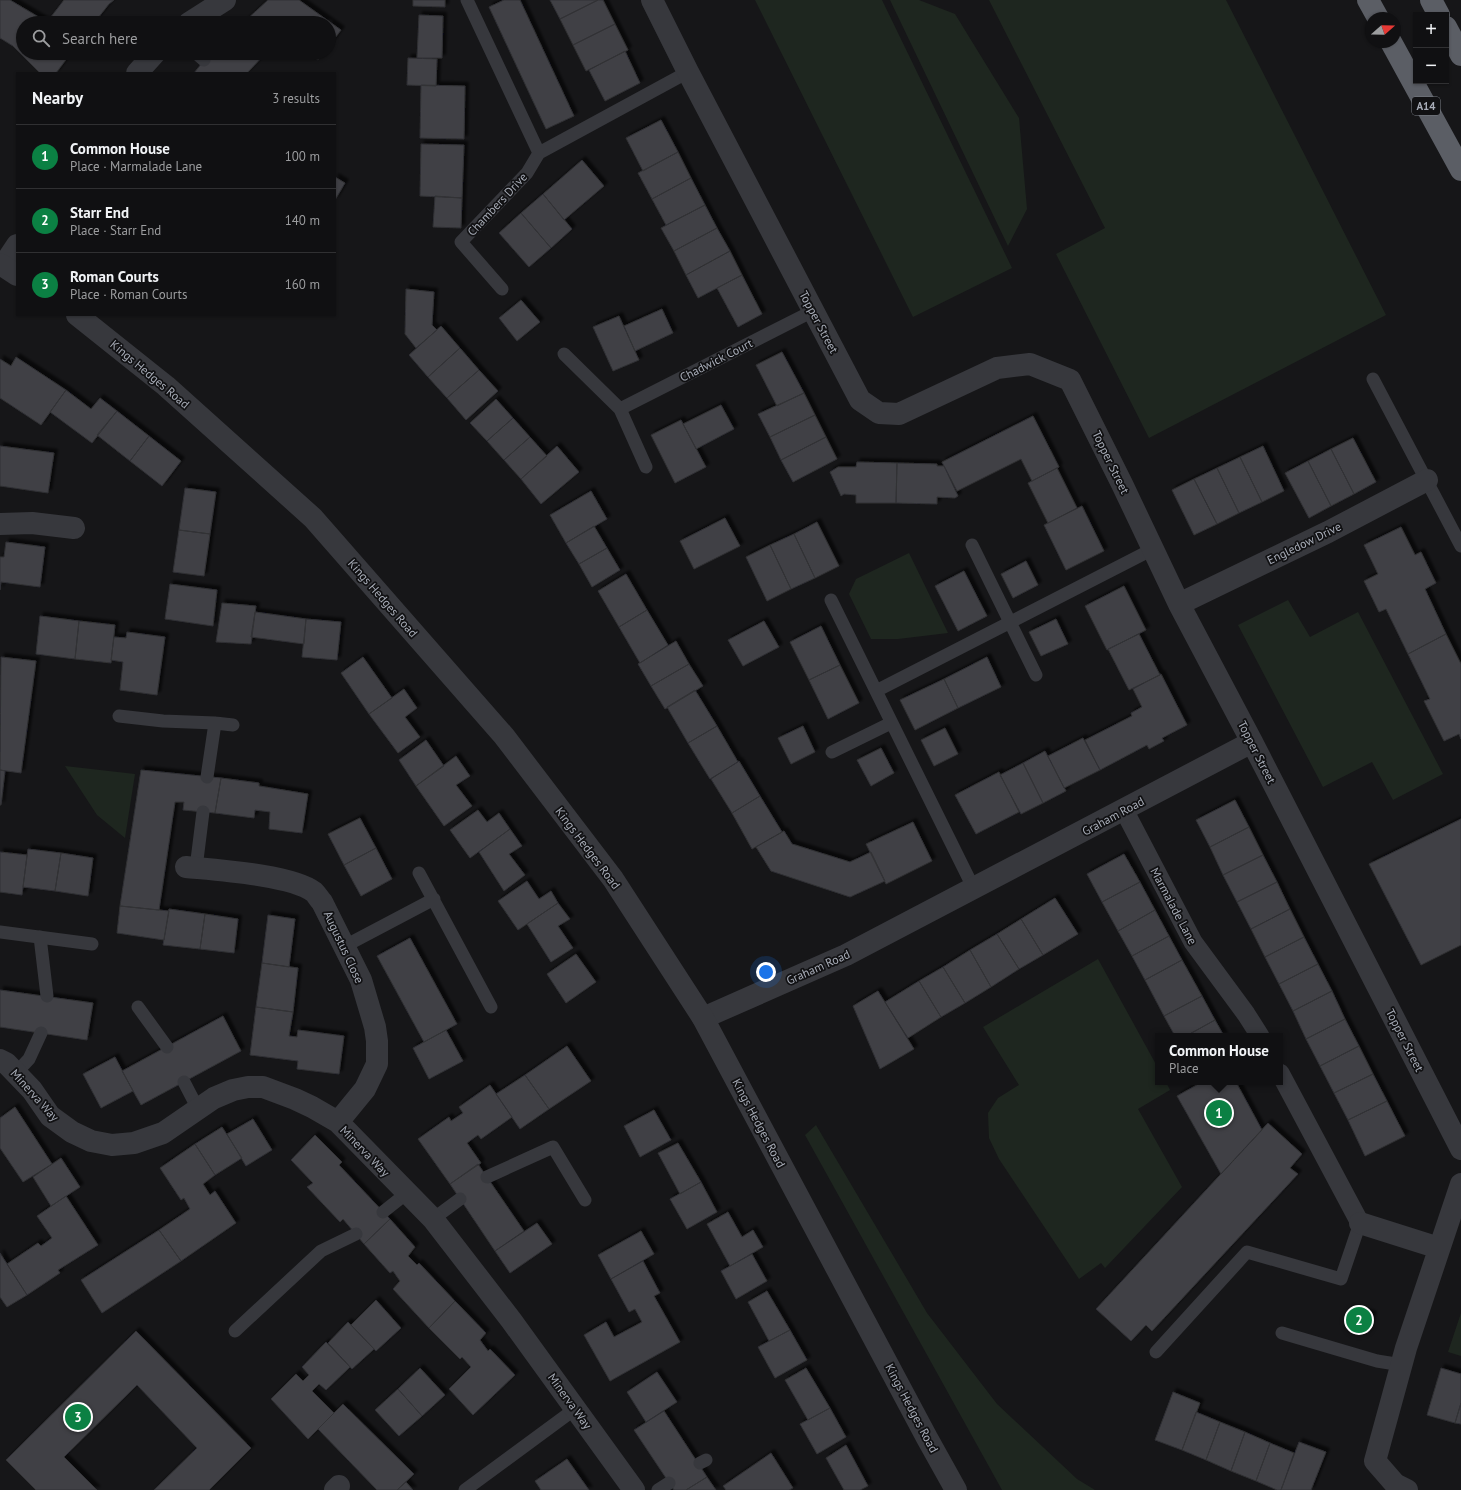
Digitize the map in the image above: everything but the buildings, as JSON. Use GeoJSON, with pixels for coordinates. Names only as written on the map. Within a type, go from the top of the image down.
{"type":"FeatureCollection","features":[{"type":"Feature","properties":{"kind":"highway"},"geometry":{"type":"LineString","coordinates":[[1368,0],[1375,12]]}},
{"type":"Feature","properties":{"kind":"highway"},"geometry":{"type":"LineString","coordinates":[[1431,0],[1437,12]]}},
{"type":"Feature","properties":{"kind":"highway"},"geometry":{"type":"LineString","coordinates":[[1449,33],[1461,55]]}},
{"type":"Feature","properties":{"kind":"highway","name":"A14"},"geometry":{"type":"LineString","coordinates":[[1394,48],[1461,170]]}},
{"type":"Feature","properties":{"kind":"street"},"geometry":{"type":"LineString","coordinates":[[200,16],[225,0]]}},
{"type":"Feature","properties":{"kind":"street","name":"Topper Street"},"geometry":{"type":"LineString","coordinates":[[652,0],[688,72],[860,400],[879,413],[899,414],[996,368],[1030,364],[1070,380],[1122,484],[1179,604],[1252,742],[1461,1149]]}},
{"type":"Feature","properties":{"kind":"street"},"geometry":{"type":"LineString","coordinates":[[139,72],[150,60]]}},
{"type":"Feature","properties":{"kind":"street"},"geometry":{"type":"LineString","coordinates":[[7,268],[16,247]]}},
{"type":"Feature","properties":{"kind":"street","name":"Kings Hedges Road"},"geometry":{"type":"LineString","coordinates":[[78,316],[166,386],[314,518],[504,736],[613,879],[703,1018],[956,1490]]}},
{"type":"Feature","properties":{"kind":"street","name":"Engledow Drive"},"geometry":{"type":"LineString","coordinates":[[1179,604],[1328,532],[1427,480]]}},
{"type":"Feature","properties":{"kind":"street"},"geometry":{"type":"LineString","coordinates":[[0,524],[32,523],[74,528]]}},
{"type":"Feature","properties":{"kind":"street","name":"Graham Road"},"geometry":{"type":"LineString","coordinates":[[703,1018],[846,955],[1252,742]]}},
{"type":"Feature","properties":{"kind":"street","name":"Marmalade Lane"},"geometry":{"type":"LineString","coordinates":[[1124,810],[1193,942],[1246,1014],[1258,1033]]}},
{"type":"Feature","properties":{"kind":"street","name":"Augustus Close"},"geometry":{"type":"LineString","coordinates":[[191,868],[273,878],[300,885],[314,892],[322,902],[343,947],[361,980],[375,1027],[378,1064],[365,1088],[338,1122]]}},
{"type":"Feature","properties":{"kind":"street","name":"Minerva Way"},"geometry":{"type":"LineString","coordinates":[[8,1066],[32,1090],[50,1116],[72,1132],[91,1141],[112,1145],[134,1143],[163,1133],[214,1098],[233,1090],[248,1087],[263,1087],[312,1107],[338,1122],[433,1219],[511,1320],[634,1490]]}},
{"type":"Feature","properties":{"kind":"street"},"geometry":{"type":"LineString","coordinates":[[1283,1079],[1360,1223],[1439,1248]]}},
{"type":"Feature","properties":{"kind":"street"},"geometry":{"type":"LineString","coordinates":[[1407,1490],[1394,1484],[1375,1461],[1406,1348],[1461,1184]]}},
{"type":"Feature","properties":{"kind":"lane"},"geometry":{"type":"LineString","coordinates":[[467,0],[539,153],[688,72]]}},
{"type":"Feature","properties":{"kind":"lane","name":"Chambers Drive"},"geometry":{"type":"LineString","coordinates":[[502,289],[461,242],[527,173],[539,153]]}},
{"type":"Feature","properties":{"kind":"lane","name":"Chadwick Court"},"geometry":{"type":"LineString","coordinates":[[620,409],[813,311]]}},
{"type":"Feature","properties":{"kind":"lane"},"geometry":{"type":"LineString","coordinates":[[564,354],[620,409],[646,467]]}},
{"type":"Feature","properties":{"kind":"lane"},"geometry":{"type":"LineString","coordinates":[[1373,379],[1461,546]]}},
{"type":"Feature","properties":{"kind":"lane"},"geometry":{"type":"LineString","coordinates":[[972,545],[1036,675]]}},
{"type":"Feature","properties":{"kind":"lane"},"geometry":{"type":"LineString","coordinates":[[876,691],[1152,549]]}},
{"type":"Feature","properties":{"kind":"lane"},"geometry":{"type":"LineString","coordinates":[[831,600],[974,889]]}},
{"type":"Feature","properties":{"kind":"lane"},"geometry":{"type":"LineString","coordinates":[[119,716],[163,721],[233,725]]}},
{"type":"Feature","properties":{"kind":"lane"},"geometry":{"type":"LineString","coordinates":[[208,777],[215,723]]}},
{"type":"Feature","properties":{"kind":"lane"},"geometry":{"type":"LineString","coordinates":[[832,752],[892,723]]}},
{"type":"Feature","properties":{"kind":"lane"},"geometry":{"type":"LineString","coordinates":[[191,868],[202,812]]}},
{"type":"Feature","properties":{"kind":"lane"},"geometry":{"type":"LineString","coordinates":[[419,873],[490,1007]]}},
{"type":"Feature","properties":{"kind":"lane"},"geometry":{"type":"LineString","coordinates":[[343,947],[434,899]]}},
{"type":"Feature","properties":{"kind":"lane"},"geometry":{"type":"LineString","coordinates":[[0,932],[92,944]]}},
{"type":"Feature","properties":{"kind":"lane"},"geometry":{"type":"LineString","coordinates":[[40,938],[46,996]]}},
{"type":"Feature","properties":{"kind":"lane"},"geometry":{"type":"LineString","coordinates":[[138,1007],[167,1047]]}},
{"type":"Feature","properties":{"kind":"lane"},"geometry":{"type":"LineString","coordinates":[[8,1066],[29,1059],[41,1033]]}},
{"type":"Feature","properties":{"kind":"lane"},"geometry":{"type":"LineString","coordinates":[[184,1082],[198,1110]]}},
{"type":"Feature","properties":{"kind":"lane"},"geometry":{"type":"LineString","coordinates":[[487,1177],[553,1147],[584,1200]]}},
{"type":"Feature","properties":{"kind":"lane"},"geometry":{"type":"LineString","coordinates":[[383,1212],[407,1193]]}},
{"type":"Feature","properties":{"kind":"lane"},"geometry":{"type":"LineString","coordinates":[[433,1219],[460,1199]]}},
{"type":"Feature","properties":{"kind":"lane"},"geometry":{"type":"LineString","coordinates":[[1156,1352],[1247,1252],[1342,1279],[1360,1223]]}},
{"type":"Feature","properties":{"kind":"lane"},"geometry":{"type":"LineString","coordinates":[[235,1331],[321,1251],[356,1234]]}},
{"type":"Feature","properties":{"kind":"lane"},"geometry":{"type":"LineString","coordinates":[[1282,1333],[1377,1361],[1402,1365]]}},
{"type":"Feature","properties":{"kind":"lane"},"geometry":{"type":"LineString","coordinates":[[465,1490],[575,1409]]}},
{"type":"Feature","properties":{"kind":"shaded area"},"geometry":{"type":"Polygon","coordinates":[[[755,0],[882,0],[1012,268],[913,317],[755,0]]]}},
{"type":"Feature","properties":{"kind":"shaded area"},"geometry":{"type":"Polygon","coordinates":[[[890,0],[919,0],[955,14],[1019,118],[1027,209],[1008,246],[890,0]]]}},
{"type":"Feature","properties":{"kind":"shaded area"},"geometry":{"type":"Polygon","coordinates":[[[989,0],[1226,0],[1386,315],[1149,438],[1056,254],[1105,228],[989,0]]]}},
{"type":"Feature","properties":{"kind":"shaded area"},"geometry":{"type":"Polygon","coordinates":[[[909,553],[948,633],[898,639],[871,639],[849,594],[856,579],[909,553]]]}},
{"type":"Feature","properties":{"kind":"shaded area"},"geometry":{"type":"Polygon","coordinates":[[[1288,600],[1310,637],[1358,612],[1443,774],[1393,800],[1372,762],[1323,787],[1238,625],[1288,600]]]}},
{"type":"Feature","properties":{"kind":"shaded area"},"geometry":{"type":"Polygon","coordinates":[[[65,766],[135,774],[125,838],[97,815],[65,766]]]}},
{"type":"Feature","properties":{"kind":"shaded area"},"geometry":{"type":"Polygon","coordinates":[[[1098,959],[1155,1063],[1155,1085],[1168,1085],[1170,1090],[1138,1109],[1182,1187],[1105,1268],[1101,1263],[1079,1279],[999,1159],[989,1138],[988,1113],[998,1098],[1019,1085],[983,1027],[1098,959]]]}},
{"type":"Feature","properties":{"kind":"shaded area"},"geometry":{"type":"Polygon","coordinates":[[[816,1125],[927,1313],[997,1404],[1077,1479],[1095,1490],[1002,1490],[805,1135],[816,1125]]]}},
{"type":"Feature","properties":{"kind":"shaded area"},"geometry":{"type":"Polygon","coordinates":[[[1461,1313],[1461,1356],[1448,1352],[1461,1313]]]}},
{"type":"Feature","properties":{"kind":"place","name":"Common House"},"geometry":{"type":"Point","coordinates":[1219,1113]}},
{"type":"Feature","properties":{"kind":"place","name":"Starr End"},"geometry":{"type":"Point","coordinates":[1359,1320]}},
{"type":"Feature","properties":{"kind":"place","name":"Roman Courts"},"geometry":{"type":"Point","coordinates":[78,1417]}}]}
